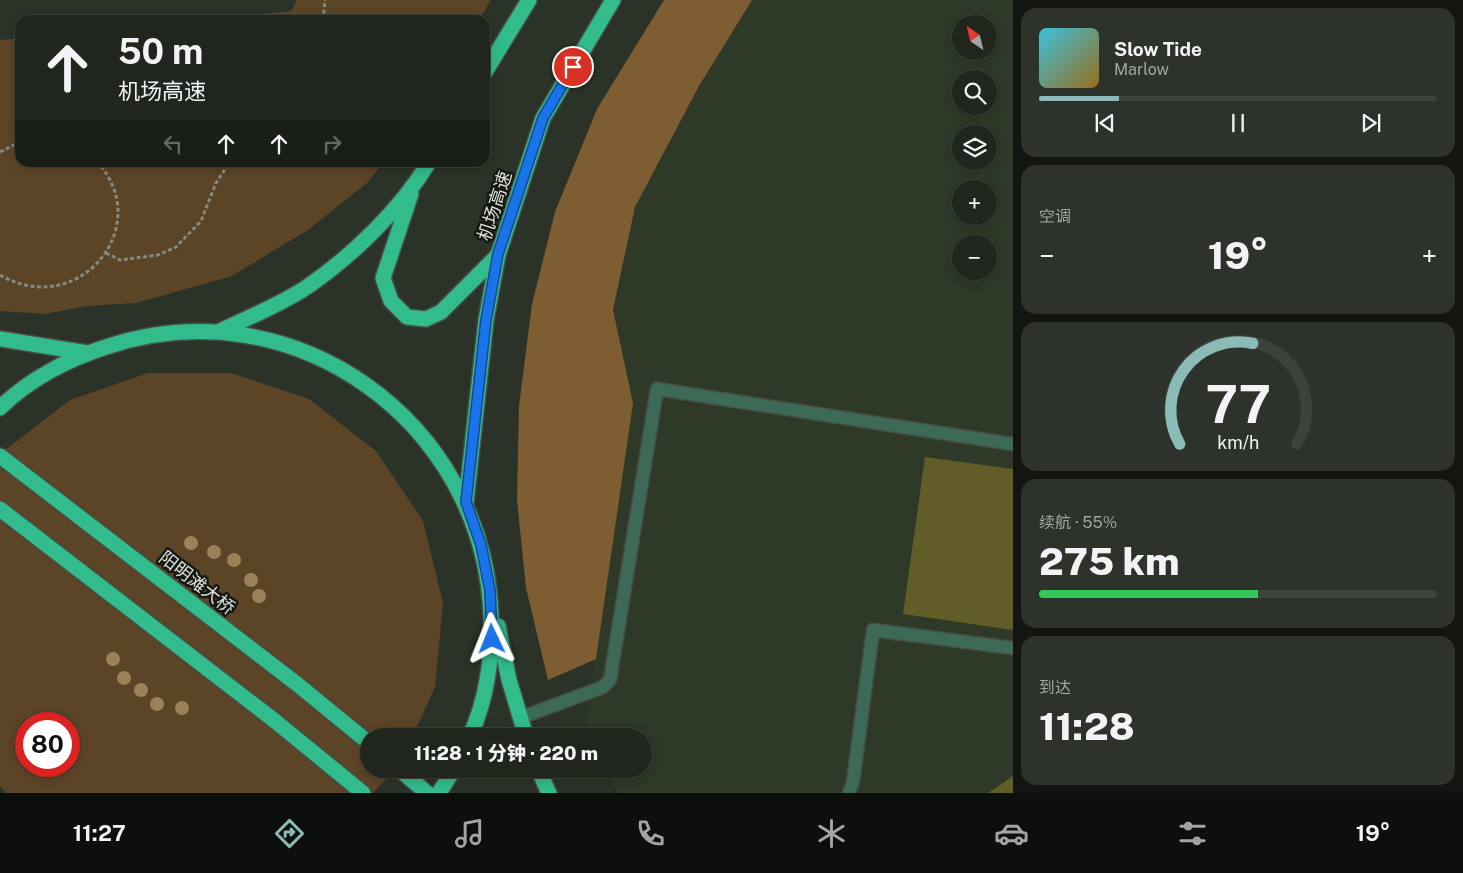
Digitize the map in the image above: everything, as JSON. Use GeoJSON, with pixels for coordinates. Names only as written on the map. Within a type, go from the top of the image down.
{"type":"FeatureCollection","features":[{"type":"Feature","properties":{"kind":"highway"},"geometry":{"type":"LineString","coordinates":[[490,64],[529,0]]}},
{"type":"Feature","properties":{"kind":"highway","name":"机场高速"},"geometry":{"type":"LineString","coordinates":[[466,502],[486,320],[498,254],[543,118],[613,0]]}},
{"type":"Feature","properties":{"kind":"highway"},"geometry":{"type":"LineString","coordinates":[[426,167],[412,190],[383,278],[391,301],[407,317],[426,319],[441,312],[498,254]]}},
{"type":"Feature","properties":{"kind":"highway"},"geometry":{"type":"LineString","coordinates":[[218,332],[306,288],[358,245],[412,190]]}},
{"type":"Feature","properties":{"kind":"highway"},"geometry":{"type":"LineString","coordinates":[[0,408],[44,375],[88,353],[119,342],[152,335],[185,332],[218,332],[257,337],[295,348],[331,363],[365,383],[396,408],[424,436],[447,468],[466,502],[481,545],[523,728]]}},
{"type":"Feature","properties":{"kind":"highway"},"geometry":{"type":"LineString","coordinates":[[0,339],[88,353]]}},
{"type":"Feature","properties":{"kind":"highway","name":"阳明滩大桥"},"geometry":{"type":"LineString","coordinates":[[0,456],[289,678],[360,736]]}},
{"type":"Feature","properties":{"kind":"highway"},"geometry":{"type":"LineString","coordinates":[[0,509],[275,721],[363,793]]}},
{"type":"Feature","properties":{"kind":"highway"},"geometry":{"type":"LineString","coordinates":[[472,728],[487,677],[492,639],[490,590]]}},
{"type":"Feature","properties":{"kind":"highway"},"geometry":{"type":"LineString","coordinates":[[410,778],[427,793]]}},
{"type":"Feature","properties":{"kind":"highway"},"geometry":{"type":"LineString","coordinates":[[439,793],[448,778]]}},
{"type":"Feature","properties":{"kind":"highway"},"geometry":{"type":"LineString","coordinates":[[542,778],[549,793]]}},
{"type":"Feature","properties":{"kind":"lane"},"geometry":{"type":"LineString","coordinates":[[520,718],[603,686],[610,680],[657,389],[1013,444]]}},
{"type":"Feature","properties":{"kind":"lane"},"geometry":{"type":"LineString","coordinates":[[849,793],[853,782],[872,630],[1013,648]]}},
{"type":"Feature","properties":{"kind":"path"},"geometry":{"type":"LineString","coordinates":[[324,15],[325,0]]}},
{"type":"Feature","properties":{"kind":"path"},"geometry":{"type":"LineString","coordinates":[[0,152],[15,144]]}},
{"type":"Feature","properties":{"kind":"path"},"geometry":{"type":"LineString","coordinates":[[0,274],[22,284],[49,288],[80,277],[106,253],[116,226],[117,200],[108,177],[101,167]]}},
{"type":"Feature","properties":{"kind":"path"},"geometry":{"type":"LineString","coordinates":[[106,253],[120,260],[158,255],[176,247],[201,221],[216,183],[227,167]]}},
{"type":"Feature","properties":{"kind":"shaded area"},"geometry":{"type":"Polygon","coordinates":[[[297,0],[491,0],[482,15],[251,15],[291,11],[297,0]]]}},
{"type":"Feature","properties":{"kind":"shaded area"},"geometry":{"type":"Polygon","coordinates":[[[664,0],[752,0],[699,86],[635,207],[613,310],[633,403],[596,659],[548,680],[526,588],[517,500],[519,406],[532,304],[555,212],[597,109],[664,0]]]}},
{"type":"Feature","properties":{"kind":"shaded area"},"geometry":{"type":"Polygon","coordinates":[[[752,0],[1013,0],[1013,793],[617,793],[610,778],[652,778],[652,728],[585,727],[633,403],[613,310],[635,207],[699,86],[752,0]]]}},
{"type":"Feature","properties":{"kind":"shaded area"},"geometry":{"type":"Polygon","coordinates":[[[15,38],[15,167],[380,167],[367,183],[308,230],[232,276],[136,303],[87,306],[45,314],[0,311],[0,40],[15,38]]]}},
{"type":"Feature","properties":{"kind":"shaded area"},"geometry":{"type":"Polygon","coordinates":[[[148,373],[231,373],[309,399],[376,451],[423,521],[443,603],[435,687],[417,728],[360,728],[360,778],[387,778],[373,793],[6,793],[0,786],[0,457],[4,451],[70,400],[148,373]]]}},
{"type":"Feature","properties":{"kind":"building"},"geometry":{"type":"Polygon","coordinates":[[[925,457],[1013,469],[1013,630],[903,614],[925,457]]]}},
{"type":"Feature","properties":{"kind":"building"},"geometry":{"type":"Polygon","coordinates":[[[1013,776],[1013,793],[988,793],[1013,776]]]}},
{"type":"Feature","properties":{"kind":"route"},"geometry":{"type":"LineString","coordinates":[[492,639],[490,590],[481,545],[466,502],[486,320],[498,254],[543,118],[573,67]]}}]}
